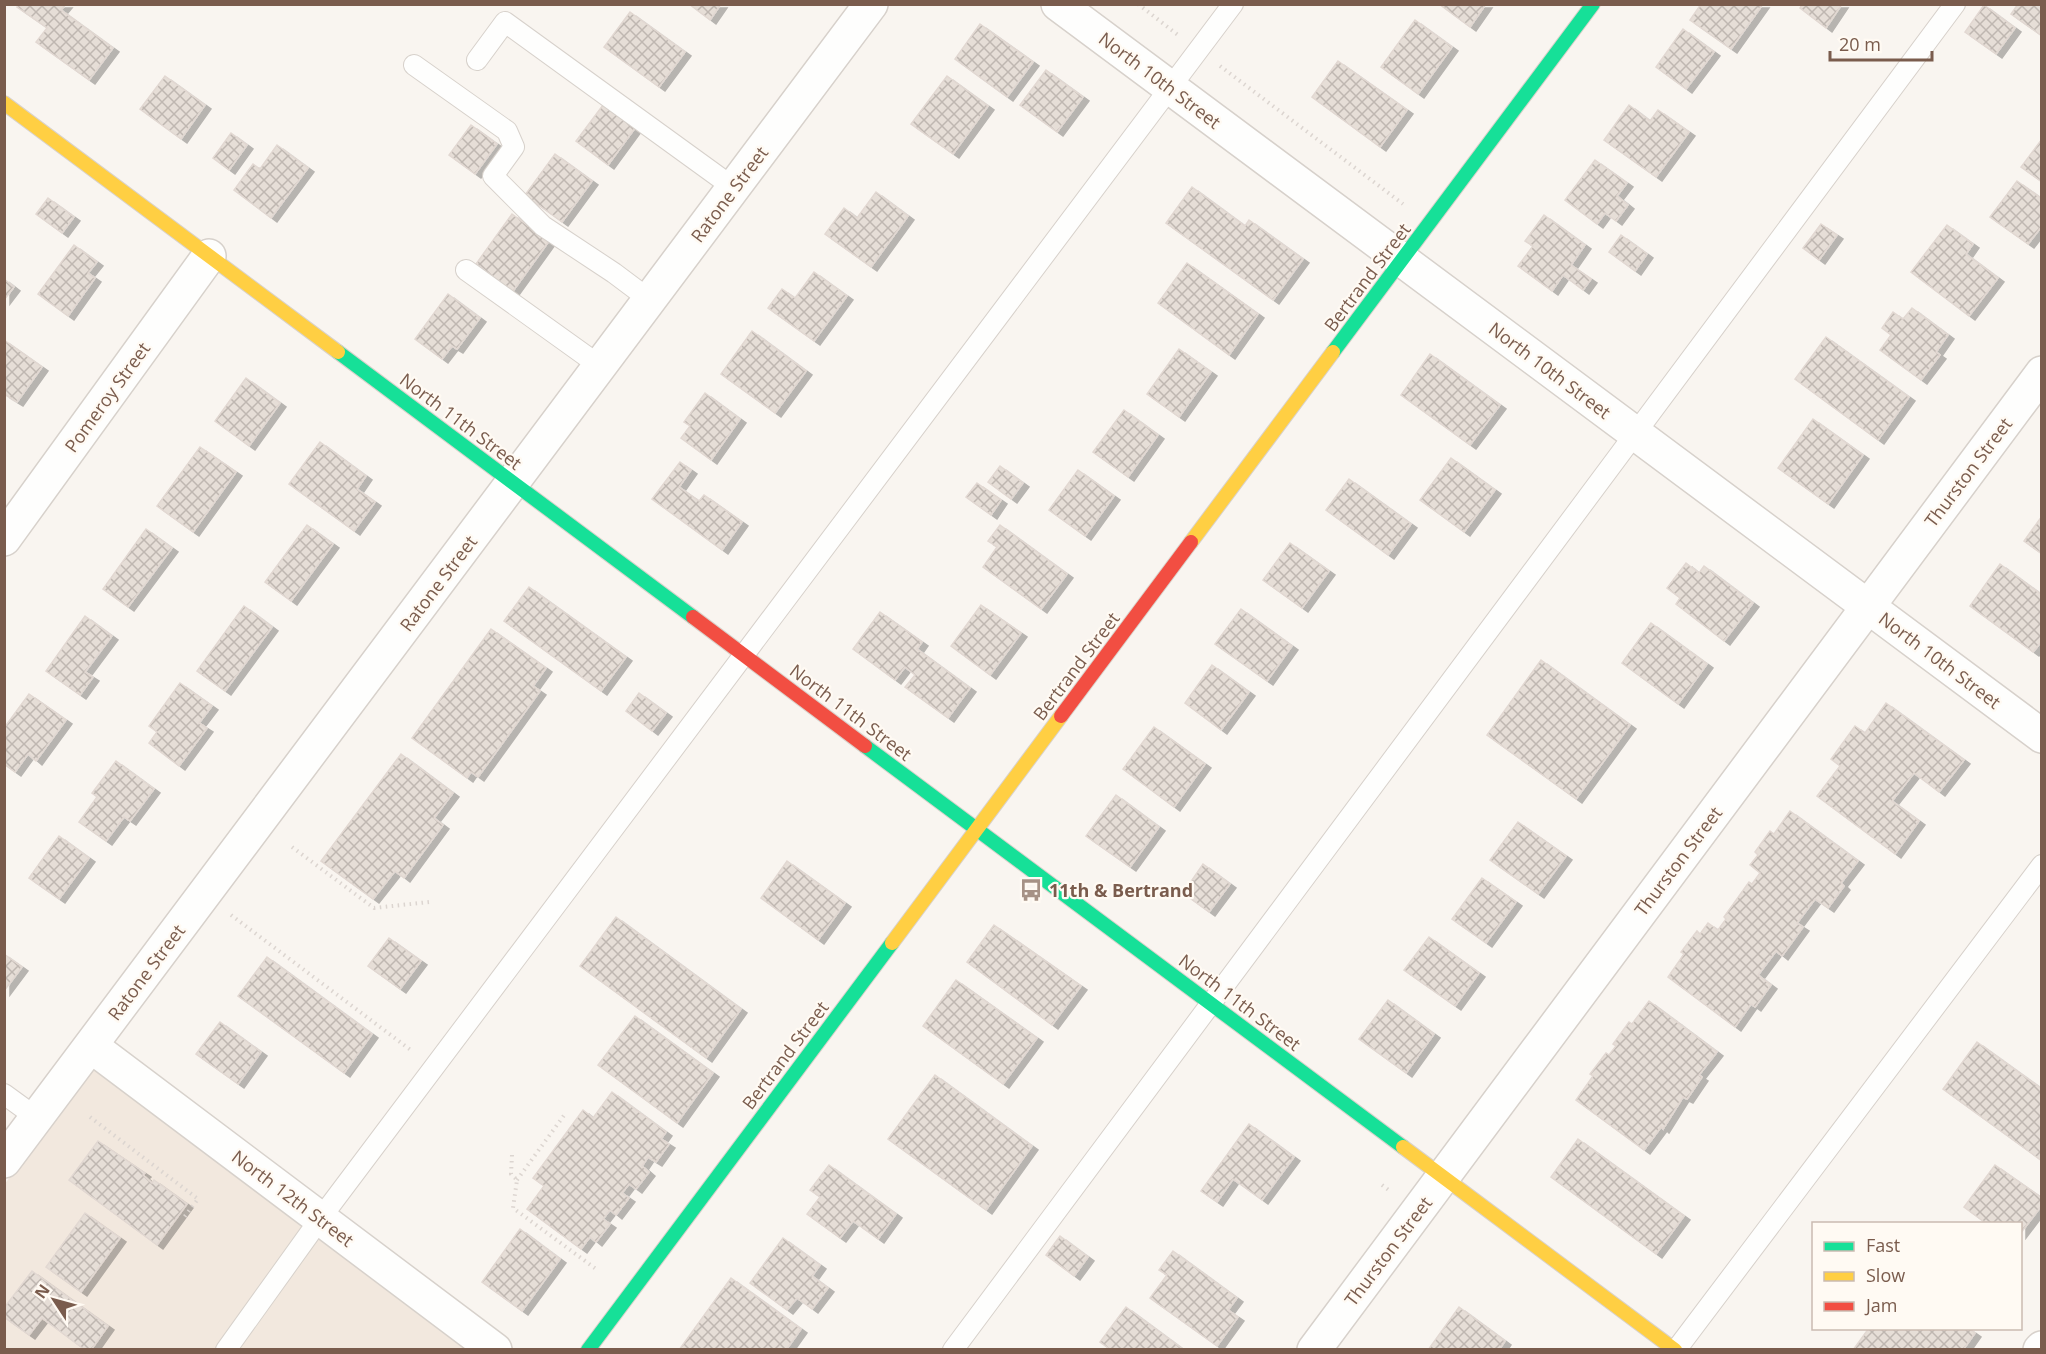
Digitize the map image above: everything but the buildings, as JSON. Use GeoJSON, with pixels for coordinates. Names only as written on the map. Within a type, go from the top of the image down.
{"type":"FeatureCollection","features":[{"type":"Feature","properties":{"kind":"street","name":"Ratone Street"},"geometry":{"type":"LineString","coordinates":[[4,1161],[871,4]]}},
{"type":"Feature","properties":{"kind":"street","name":"North 10th Street"},"geometry":{"type":"LineString","coordinates":[[1058,4],[2042,736]]}},
{"type":"Feature","properties":{"kind":"street","name":"Bertrand Street"},"geometry":{"type":"LineString","coordinates":[[588,1350],[1593,4]]}},
{"type":"Feature","properties":{"kind":"street","name":"North 11th Street"},"geometry":{"type":"LineString","coordinates":[[4,103],[1676,1350]]}},
{"type":"Feature","properties":{"kind":"street","name":"Pomeroy Street"},"geometry":{"type":"LineString","coordinates":[[4,539],[209,256]]}},
{"type":"Feature","properties":{"kind":"street","name":"Thurston Street"},"geometry":{"type":"LineString","coordinates":[[1314,1350],[2042,373]]}},
{"type":"Feature","properties":{"kind":"street","name":"North 12th Street"},"geometry":{"type":"LineString","coordinates":[[91,1046],[495,1350]]}},
{"type":"Feature","properties":{"kind":"lane"},"geometry":{"type":"LineString","coordinates":[[226,1350],[320,1219],[1233,4]]}},
{"type":"Feature","properties":{"kind":"lane"},"geometry":{"type":"LineString","coordinates":[[952,1350],[1955,4]]}},
{"type":"Feature","properties":{"kind":"lane"},"geometry":{"type":"LineString","coordinates":[[477,60],[505,22],[734,188]]}},
{"type":"Feature","properties":{"kind":"lane"},"geometry":{"type":"LineString","coordinates":[[414,65],[507,130],[514,147],[493,176],[543,226],[650,300]]}},
{"type":"Feature","properties":{"kind":"lane"},"geometry":{"type":"LineString","coordinates":[[466,270],[600,366]]}},
{"type":"Feature","properties":{"kind":"lane"},"geometry":{"type":"LineString","coordinates":[[1676,1350],[2042,865]]}},
{"type":"Feature","properties":{"kind":"lane"},"geometry":{"type":"LineString","coordinates":[[4,1094],[37,1118]]}},
{"type":"Feature","properties":{"kind":"path"},"geometry":{"type":"LineString","coordinates":[[1138,4],[1429,223]]}},
{"type":"Feature","properties":{"kind":"path"},"geometry":{"type":"LineString","coordinates":[[292,847],[374,908],[429,902]]}},
{"type":"Feature","properties":{"kind":"path"},"geometry":{"type":"LineString","coordinates":[[205,894],[434,1068]]}},
{"type":"Feature","properties":{"kind":"path"},"geometry":{"type":"LineString","coordinates":[[565,1114],[517,1180],[513,1208],[596,1269]]}},
{"type":"Feature","properties":{"kind":"path"},"geometry":{"type":"LineString","coordinates":[[90,1117],[198,1199],[182,1220]]}},
{"type":"Feature","properties":{"kind":"path"},"geometry":{"type":"LineString","coordinates":[[512,1155],[511,1174],[517,1180]]}},
{"type":"Feature","properties":{"kind":"shaded area"},"geometry":{"type":"Polygon","coordinates":[[[94,1066],[469,1349],[5,1349],[4,1185],[94,1066]]]}},
{"type":"Feature","properties":{"kind":"traffic: fast"},"geometry":{"type":"LineString","coordinates":[[1333,352],[1593,4]]}},
{"type":"Feature","properties":{"kind":"traffic: fast"},"geometry":{"type":"LineString","coordinates":[[338,352],[693,617]]}},
{"type":"Feature","properties":{"kind":"traffic: fast"},"geometry":{"type":"LineString","coordinates":[[865,746],[1403,1147]]}},
{"type":"Feature","properties":{"kind":"traffic: fast"},"geometry":{"type":"LineString","coordinates":[[588,1350],[892,943]]}},
{"type":"Feature","properties":{"kind":"traffic: slow"},"geometry":{"type":"LineString","coordinates":[[4,103],[338,352]]}},
{"type":"Feature","properties":{"kind":"traffic: slow"},"geometry":{"type":"LineString","coordinates":[[1191,542],[1333,352]]}},
{"type":"Feature","properties":{"kind":"traffic: slow"},"geometry":{"type":"LineString","coordinates":[[892,943],[1061,716]]}},
{"type":"Feature","properties":{"kind":"traffic: slow"},"geometry":{"type":"LineString","coordinates":[[1403,1147],[1675,1350]]}},
{"type":"Feature","properties":{"kind":"traffic: jam"},"geometry":{"type":"LineString","coordinates":[[1061,716],[1191,542]]}},
{"type":"Feature","properties":{"kind":"traffic: jam"},"geometry":{"type":"LineString","coordinates":[[693,617],[865,746]]}},
{"type":"Feature","properties":{"kind":"place","name":"11th & Bertrand"},"geometry":{"type":"Point","coordinates":[1031,890]}}]}
